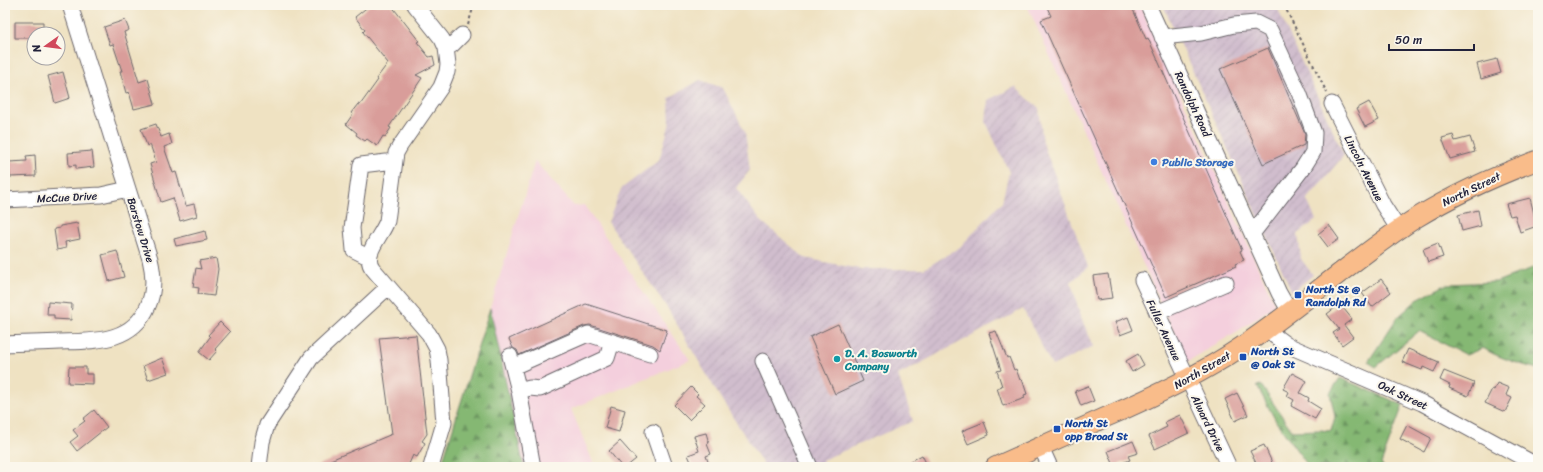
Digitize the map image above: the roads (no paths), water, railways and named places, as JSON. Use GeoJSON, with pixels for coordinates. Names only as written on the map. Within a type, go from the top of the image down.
{"type":"FeatureCollection","features":[{"type":"Feature","properties":{"kind":"main road","name":"North Street"},"geometry":{"type":"LineString","coordinates":[[995,467],[1136,404],[1187,379],[1240,348],[1399,230],[1458,194],[1503,173],[1538,160]]}},
{"type":"Feature","properties":{"kind":"street","name":"Barstow Drive"},"geometry":{"type":"LineString","coordinates":[[5,344],[88,342],[105,340],[129,330],[140,320],[145,313],[152,296],[154,279],[150,258],[70,5]]}},
{"type":"Feature","properties":{"kind":"street"},"geometry":{"type":"LineString","coordinates":[[415,5],[442,39],[446,48],[448,64],[445,79],[396,153],[385,229],[368,257],[370,266],[429,334],[437,349],[444,423],[431,467]]}},
{"type":"Feature","properties":{"kind":"street","name":"Randolph Road"},"geometry":{"type":"LineString","coordinates":[[1148,5],[1279,293],[1290,312]]}},
{"type":"Feature","properties":{"kind":"street"},"geometry":{"type":"LineString","coordinates":[[1162,37],[1201,33],[1234,25],[1256,23],[1270,30],[1300,95],[1314,133],[1313,152],[1303,168],[1252,234]]}},
{"type":"Feature","properties":{"kind":"street"},"geometry":{"type":"LineString","coordinates":[[446,48],[452,45],[462,35]]}},
{"type":"Feature","properties":{"kind":"street","name":"Lincoln Avenue"},"geometry":{"type":"LineString","coordinates":[[1332,104],[1383,205],[1399,230]]}},
{"type":"Feature","properties":{"kind":"street"},"geometry":{"type":"LineString","coordinates":[[368,257],[354,250],[352,228],[361,165],[395,161]]}},
{"type":"Feature","properties":{"kind":"street","name":"McCue Drive"},"geometry":{"type":"LineString","coordinates":[[5,200],[101,196],[128,189]]}},
{"type":"Feature","properties":{"kind":"street","name":"Fuller Avenue"},"geometry":{"type":"LineString","coordinates":[[1142,280],[1187,379]]}},
{"type":"Feature","properties":{"kind":"street"},"geometry":{"type":"LineString","coordinates":[[1156,313],[1226,283]]}},
{"type":"Feature","properties":{"kind":"street"},"geometry":{"type":"LineString","coordinates":[[259,467],[262,442],[267,425],[311,358],[388,287]]}},
{"type":"Feature","properties":{"kind":"street","name":"Oak Street"},"geometry":{"type":"LineString","coordinates":[[1268,328],[1276,337],[1287,345],[1422,403],[1538,466]]}},
{"type":"Feature","properties":{"kind":"street"},"geometry":{"type":"LineString","coordinates":[[533,467],[512,362],[588,334],[650,354]]}},
{"type":"Feature","properties":{"kind":"street"},"geometry":{"type":"LineString","coordinates":[[519,391],[530,388],[540,389],[607,358],[612,342]]}},
{"type":"Feature","properties":{"kind":"street"},"geometry":{"type":"LineString","coordinates":[[763,361],[810,467]]}},
{"type":"Feature","properties":{"kind":"street","name":"Alward Drive"},"geometry":{"type":"LineString","coordinates":[[1187,379],[1230,467]]}},
{"type":"Feature","properties":{"kind":"street"},"geometry":{"type":"LineString","coordinates":[[653,432],[665,467]]}},
{"type":"Feature","properties":{"kind":"street"},"geometry":{"type":"LineString","coordinates":[[1040,446],[1050,467]]}},
{"type":"Feature","properties":{"kind":"place","name":"Public Storage"},"geometry":{"type":"Point","coordinates":[1154,162]}},
{"type":"Feature","properties":{"kind":"place","name":"North St @ Randolph Rd"},"geometry":{"type":"Point","coordinates":[1298,295]}},
{"type":"Feature","properties":{"kind":"place","name":"North St @ Oak St"},"geometry":{"type":"Point","coordinates":[1243,357]}},
{"type":"Feature","properties":{"kind":"place","name":"D. A. Bosworth Company"},"geometry":{"type":"Point","coordinates":[837,359]}},
{"type":"Feature","properties":{"kind":"place","name":"North St opp Broad St"},"geometry":{"type":"Point","coordinates":[1057,429]}}]}
